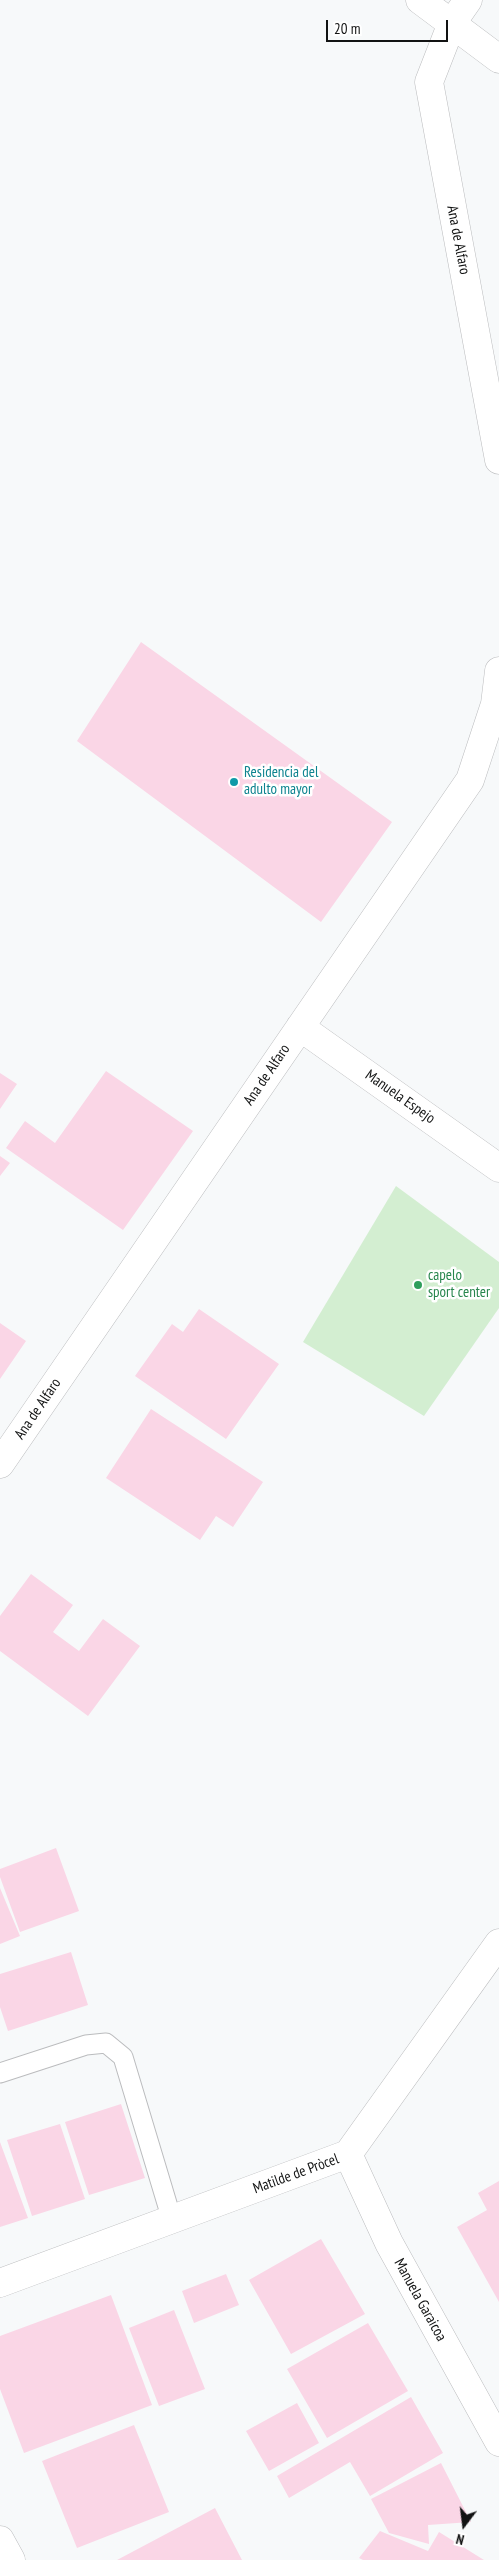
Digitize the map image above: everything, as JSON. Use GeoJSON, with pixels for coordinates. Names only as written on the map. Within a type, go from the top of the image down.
{"type":"FeatureCollection","features":[{"type":"Feature","properties":{"kind":"street"},"geometry":{"type":"LineString","coordinates":[[420,0],[499,59]]}},
{"type":"Feature","properties":{"kind":"street","name":"Ana de Alfaro"},"geometry":{"type":"LineString","coordinates":[[468,0],[452,23],[429,82],[499,460]]}},
{"type":"Feature","properties":{"kind":"street","name":"Ana de Alfaro"},"geometry":{"type":"LineString","coordinates":[[0,1464],[470,780],[495,704],[499,671]]}},
{"type":"Feature","properties":{"kind":"street","name":"Manuela Espejo"},"geometry":{"type":"LineString","coordinates":[[300,1027],[499,1168]]}},
{"type":"Feature","properties":{"kind":"street","name":"Matilde de Pròcel"},"geometry":{"type":"LineString","coordinates":[[0,2283],[348,2154],[499,1943]]}},
{"type":"Feature","properties":{"kind":"street","name":"Manuela Garaicoa"},"geometry":{"type":"LineString","coordinates":[[348,2154],[388,2243],[499,2442]]}},
{"type":"Feature","properties":{"kind":"street"},"geometry":{"type":"LineString","coordinates":[[0,2540],[11,2560]]}},
{"type":"Feature","properties":{"kind":"lane"},"geometry":{"type":"LineString","coordinates":[[0,2073],[86,2045],[106,2043],[123,2057],[172,2220]]}},
{"type":"Feature","properties":{"kind":"green space","name":"capelo sport center"},"geometry":{"type":"Polygon","coordinates":[[[396,1186],[499,1262],[499,1308],[424,1416],[303,1342],[396,1186]]]}},
{"type":"Feature","properties":{"kind":"building","name":"Residencia del adulto mayor"},"geometry":{"type":"Polygon","coordinates":[[[141,642],[392,822],[321,922],[77,741],[141,642]]]}},
{"type":"Feature","properties":{"kind":"building"},"geometry":{"type":"Polygon","coordinates":[[[106,1071],[193,1131],[123,1230],[6,1148],[25,1121],[55,1143],[106,1071]]]}},
{"type":"Feature","properties":{"kind":"building"},"geometry":{"type":"Polygon","coordinates":[[[0,1073],[17,1084],[0,1109],[0,1073]]]}},
{"type":"Feature","properties":{"kind":"building"},"geometry":{"type":"Polygon","coordinates":[[[0,1156],[10,1163],[0,1176],[0,1156]]]}},
{"type":"Feature","properties":{"kind":"building"},"geometry":{"type":"Polygon","coordinates":[[[199,1309],[279,1364],[226,1439],[135,1376],[172,1324],[183,1332],[199,1309]]]}},
{"type":"Feature","properties":{"kind":"building"},"geometry":{"type":"Polygon","coordinates":[[[0,1323],[26,1341],[0,1379],[0,1323]]]}},
{"type":"Feature","properties":{"kind":"building"},"geometry":{"type":"Polygon","coordinates":[[[151,1409],[263,1482],[233,1527],[216,1516],[200,1540],[106,1478],[151,1409]]]}},
{"type":"Feature","properties":{"kind":"building"},"geometry":{"type":"Polygon","coordinates":[[[31,1574],[73,1605],[53,1632],[79,1651],[103,1619],[140,1646],[88,1716],[0,1651],[0,1616],[31,1574]]]}},
{"type":"Feature","properties":{"kind":"building"},"geometry":{"type":"Polygon","coordinates":[[[56,1848],[79,1911],[20,1932],[0,1877],[0,1869],[56,1848]]]}},
{"type":"Feature","properties":{"kind":"building"},"geometry":{"type":"Polygon","coordinates":[[[0,1888],[20,1936],[0,1944],[0,1888]]]}},
{"type":"Feature","properties":{"kind":"building"},"geometry":{"type":"Polygon","coordinates":[[[71,1952],[88,2005],[8,2031],[0,2007],[0,1974],[71,1952]]]}},
{"type":"Feature","properties":{"kind":"building"},"geometry":{"type":"Polygon","coordinates":[[[121,2104],[145,2178],[89,2195],[65,2122],[121,2104]]]}},
{"type":"Feature","properties":{"kind":"building"},"geometry":{"type":"Polygon","coordinates":[[[60,2124],[85,2199],[32,2216],[7,2140],[60,2124]]]}},
{"type":"Feature","properties":{"kind":"building"},"geometry":{"type":"Polygon","coordinates":[[[0,2142],[28,2218],[0,2227],[0,2142]]]}},
{"type":"Feature","properties":{"kind":"building"},"geometry":{"type":"Polygon","coordinates":[[[499,2181],[499,2302],[457,2227],[487,2210],[478,2193],[499,2181]]]}},
{"type":"Feature","properties":{"kind":"building"},"geometry":{"type":"Polygon","coordinates":[[[321,2239],[365,2314],[291,2354],[249,2280],[321,2239]]]}},
{"type":"Feature","properties":{"kind":"building"},"geometry":{"type":"Polygon","coordinates":[[[226,2274],[239,2305],[194,2323],[182,2291],[226,2274]]]}},
{"type":"Feature","properties":{"kind":"building"},"geometry":{"type":"Polygon","coordinates":[[[111,2295],[152,2405],[24,2453],[0,2389],[0,2336],[111,2295]]]}},
{"type":"Feature","properties":{"kind":"building"},"geometry":{"type":"Polygon","coordinates":[[[174,2310],[205,2389],[159,2406],[129,2328],[174,2310]]]}},
{"type":"Feature","properties":{"kind":"building"},"geometry":{"type":"Polygon","coordinates":[[[368,2323],[408,2391],[327,2438],[287,2369],[368,2323]]]}},
{"type":"Feature","properties":{"kind":"building"},"geometry":{"type":"Polygon","coordinates":[[[411,2397],[443,2453],[370,2496],[350,2462],[289,2498],[277,2476],[411,2397]]]}},
{"type":"Feature","properties":{"kind":"building"},"geometry":{"type":"Polygon","coordinates":[[[297,2403],[319,2443],[269,2471],[246,2431],[297,2403]]]}},
{"type":"Feature","properties":{"kind":"building"},"geometry":{"type":"Polygon","coordinates":[[[134,2425],[169,2512],[77,2548],[42,2461],[134,2425]]]}},
{"type":"Feature","properties":{"kind":"building"},"geometry":{"type":"Polygon","coordinates":[[[441,2463],[471,2522],[428,2525],[429,2544],[389,2533],[371,2499],[441,2463]]]}},
{"type":"Feature","properties":{"kind":"building"},"geometry":{"type":"Polygon","coordinates":[[[215,2508],[242,2560],[117,2560],[215,2508]]]}},
{"type":"Feature","properties":{"kind":"building"},"geometry":{"type":"Polygon","coordinates":[[[380,2531],[428,2551],[439,2532],[484,2560],[363,2560],[359,2558],[380,2531]]]}},
{"type":"Feature","properties":{"kind":"place","name":"Residencia del adulto mayor"},"geometry":{"type":"Point","coordinates":[234,782]}},
{"type":"Feature","properties":{"kind":"place","name":"capelo sport center"},"geometry":{"type":"Point","coordinates":[418,1285]}}]}
